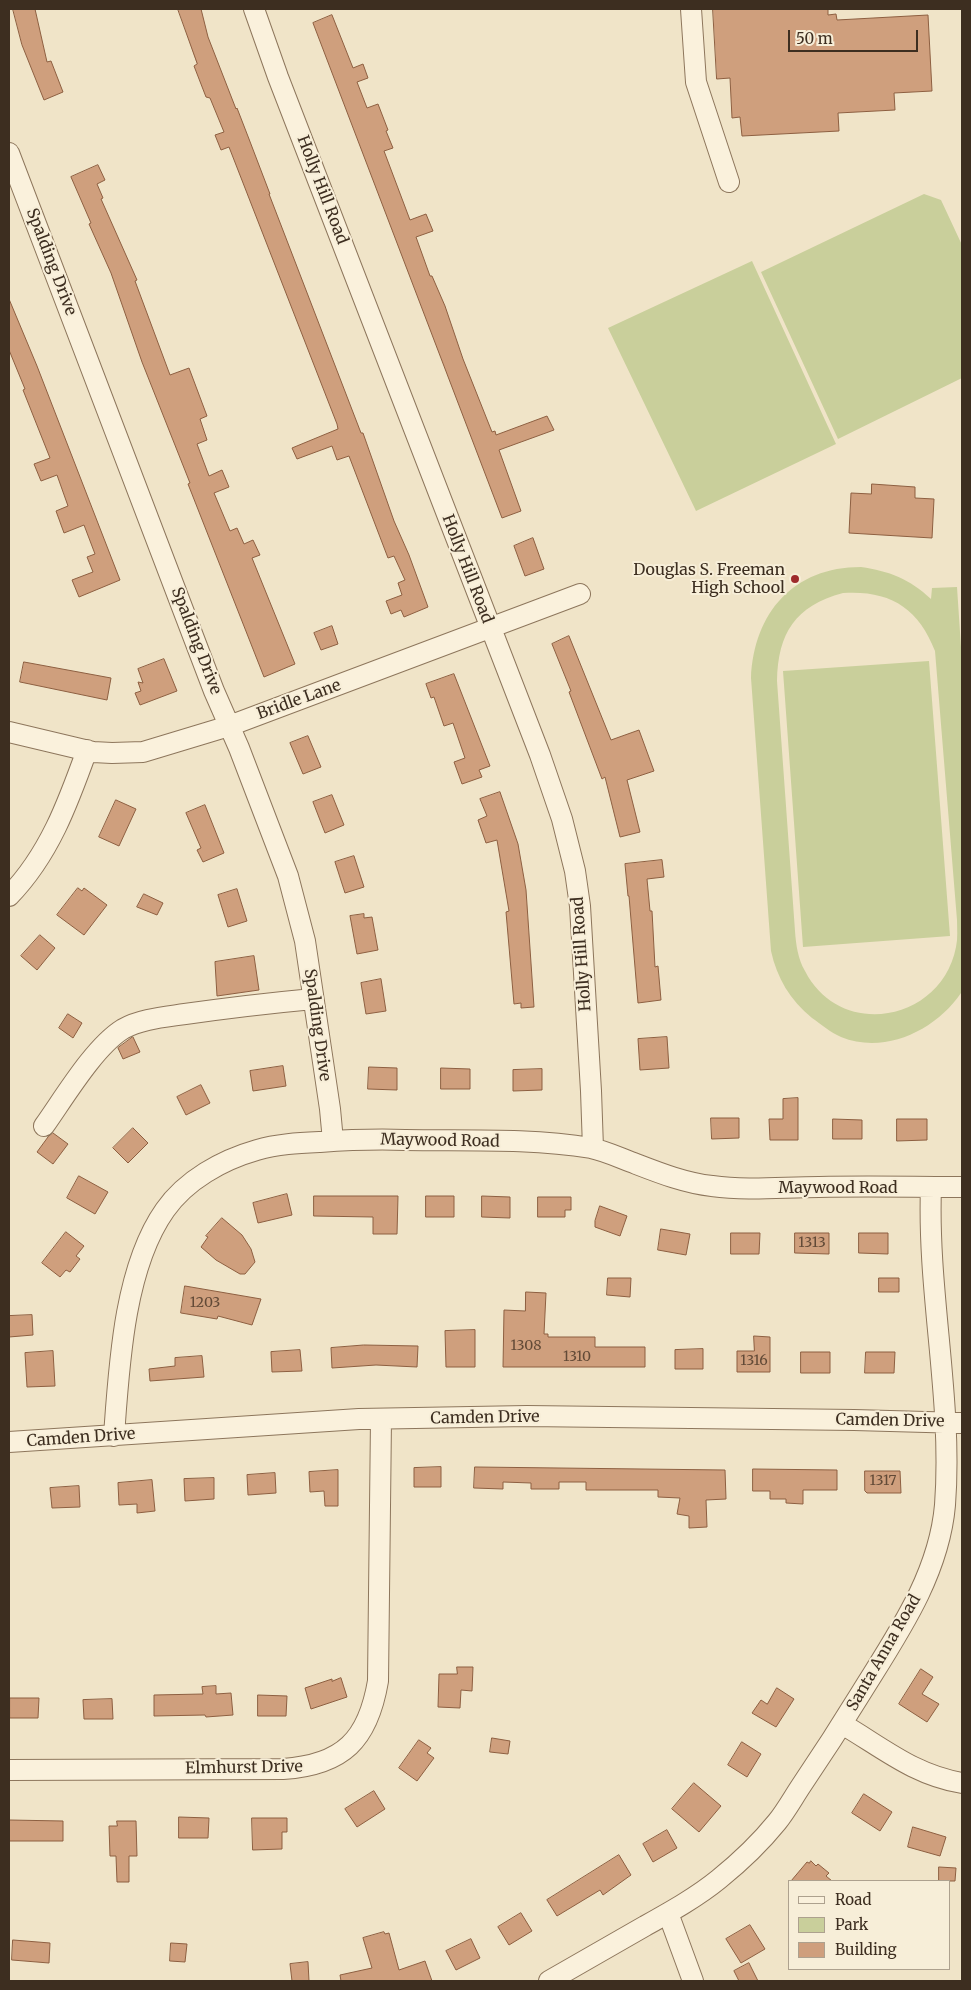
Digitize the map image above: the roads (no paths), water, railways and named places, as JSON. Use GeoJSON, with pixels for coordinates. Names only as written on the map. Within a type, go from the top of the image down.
{"type":"FeatureCollection","features":[{"type":"Feature","properties":{"kind":"street","name":"Holly Hill Road"},"geometry":{"type":"LineString","coordinates":[[254,9],[278,77],[556,801],[575,871],[580,906],[593,1148]]}},
{"type":"Feature","properties":{"kind":"street"},"geometry":{"type":"LineString","coordinates":[[691,9],[696,82],[729,182]]}},
{"type":"Feature","properties":{"kind":"street","name":"Spalding Drive"},"geometry":{"type":"LineString","coordinates":[[9,153],[288,876],[305,942],[333,1141]]}},
{"type":"Feature","properties":{"kind":"street","name":"Bridle Lane"},"geometry":{"type":"LineString","coordinates":[[9,732],[87,750],[112,753],[143,752],[229,726],[580,594]]}},
{"type":"Feature","properties":{"kind":"street"},"geometry":{"type":"LineString","coordinates":[[9,896],[36,863],[52,837],[66,807],[87,750]]}},
{"type":"Feature","properties":{"kind":"street"},"geometry":{"type":"LineString","coordinates":[[44,1126],[100,1049],[124,1029],[140,1022],[170,1017],[262,1003],[313,999]]}},
{"type":"Feature","properties":{"kind":"street","name":"Maywood Road"},"geometry":{"type":"LineString","coordinates":[[114,1436],[118,1379],[129,1300],[144,1250],[156,1224],[167,1207],[189,1185],[211,1169],[257,1150],[284,1144],[333,1141],[534,1142],[593,1148],[668,1176],[710,1186],[742,1189],[962,1187]]}},
{"type":"Feature","properties":{"kind":"street","name":"Santa Anna Road"},"geometry":{"type":"LineString","coordinates":[[549,1981],[668,1913],[716,1882],[747,1855],[777,1822],[842,1724],[898,1633],[919,1594],[932,1563],[941,1531],[947,1453],[954,1422],[934,1288],[930,1216],[931,1187]]}},
{"type":"Feature","properties":{"kind":"street","name":"Camden Drive"},"geometry":{"type":"LineString","coordinates":[[9,1442],[186,1432],[272,1424],[381,1419],[527,1416],[954,1422]]}},
{"type":"Feature","properties":{"kind":"street","name":"Elmhurst Drive"},"geometry":{"type":"LineString","coordinates":[[9,1770],[283,1769],[319,1764],[337,1757],[344,1751],[355,1739],[367,1720],[374,1701],[378,1681],[381,1419]]}},
{"type":"Feature","properties":{"kind":"street"},"geometry":{"type":"LineString","coordinates":[[842,1724],[907,1765],[942,1780],[962,1783]]}},
{"type":"Feature","properties":{"kind":"street"},"geometry":{"type":"LineString","coordinates":[[668,1913],[693,1981]]}},
{"type":"Feature","properties":{"kind":"place","name":"Douglas S. Freeman High School"},"geometry":{"type":"Point","coordinates":[795,579]}}]}
